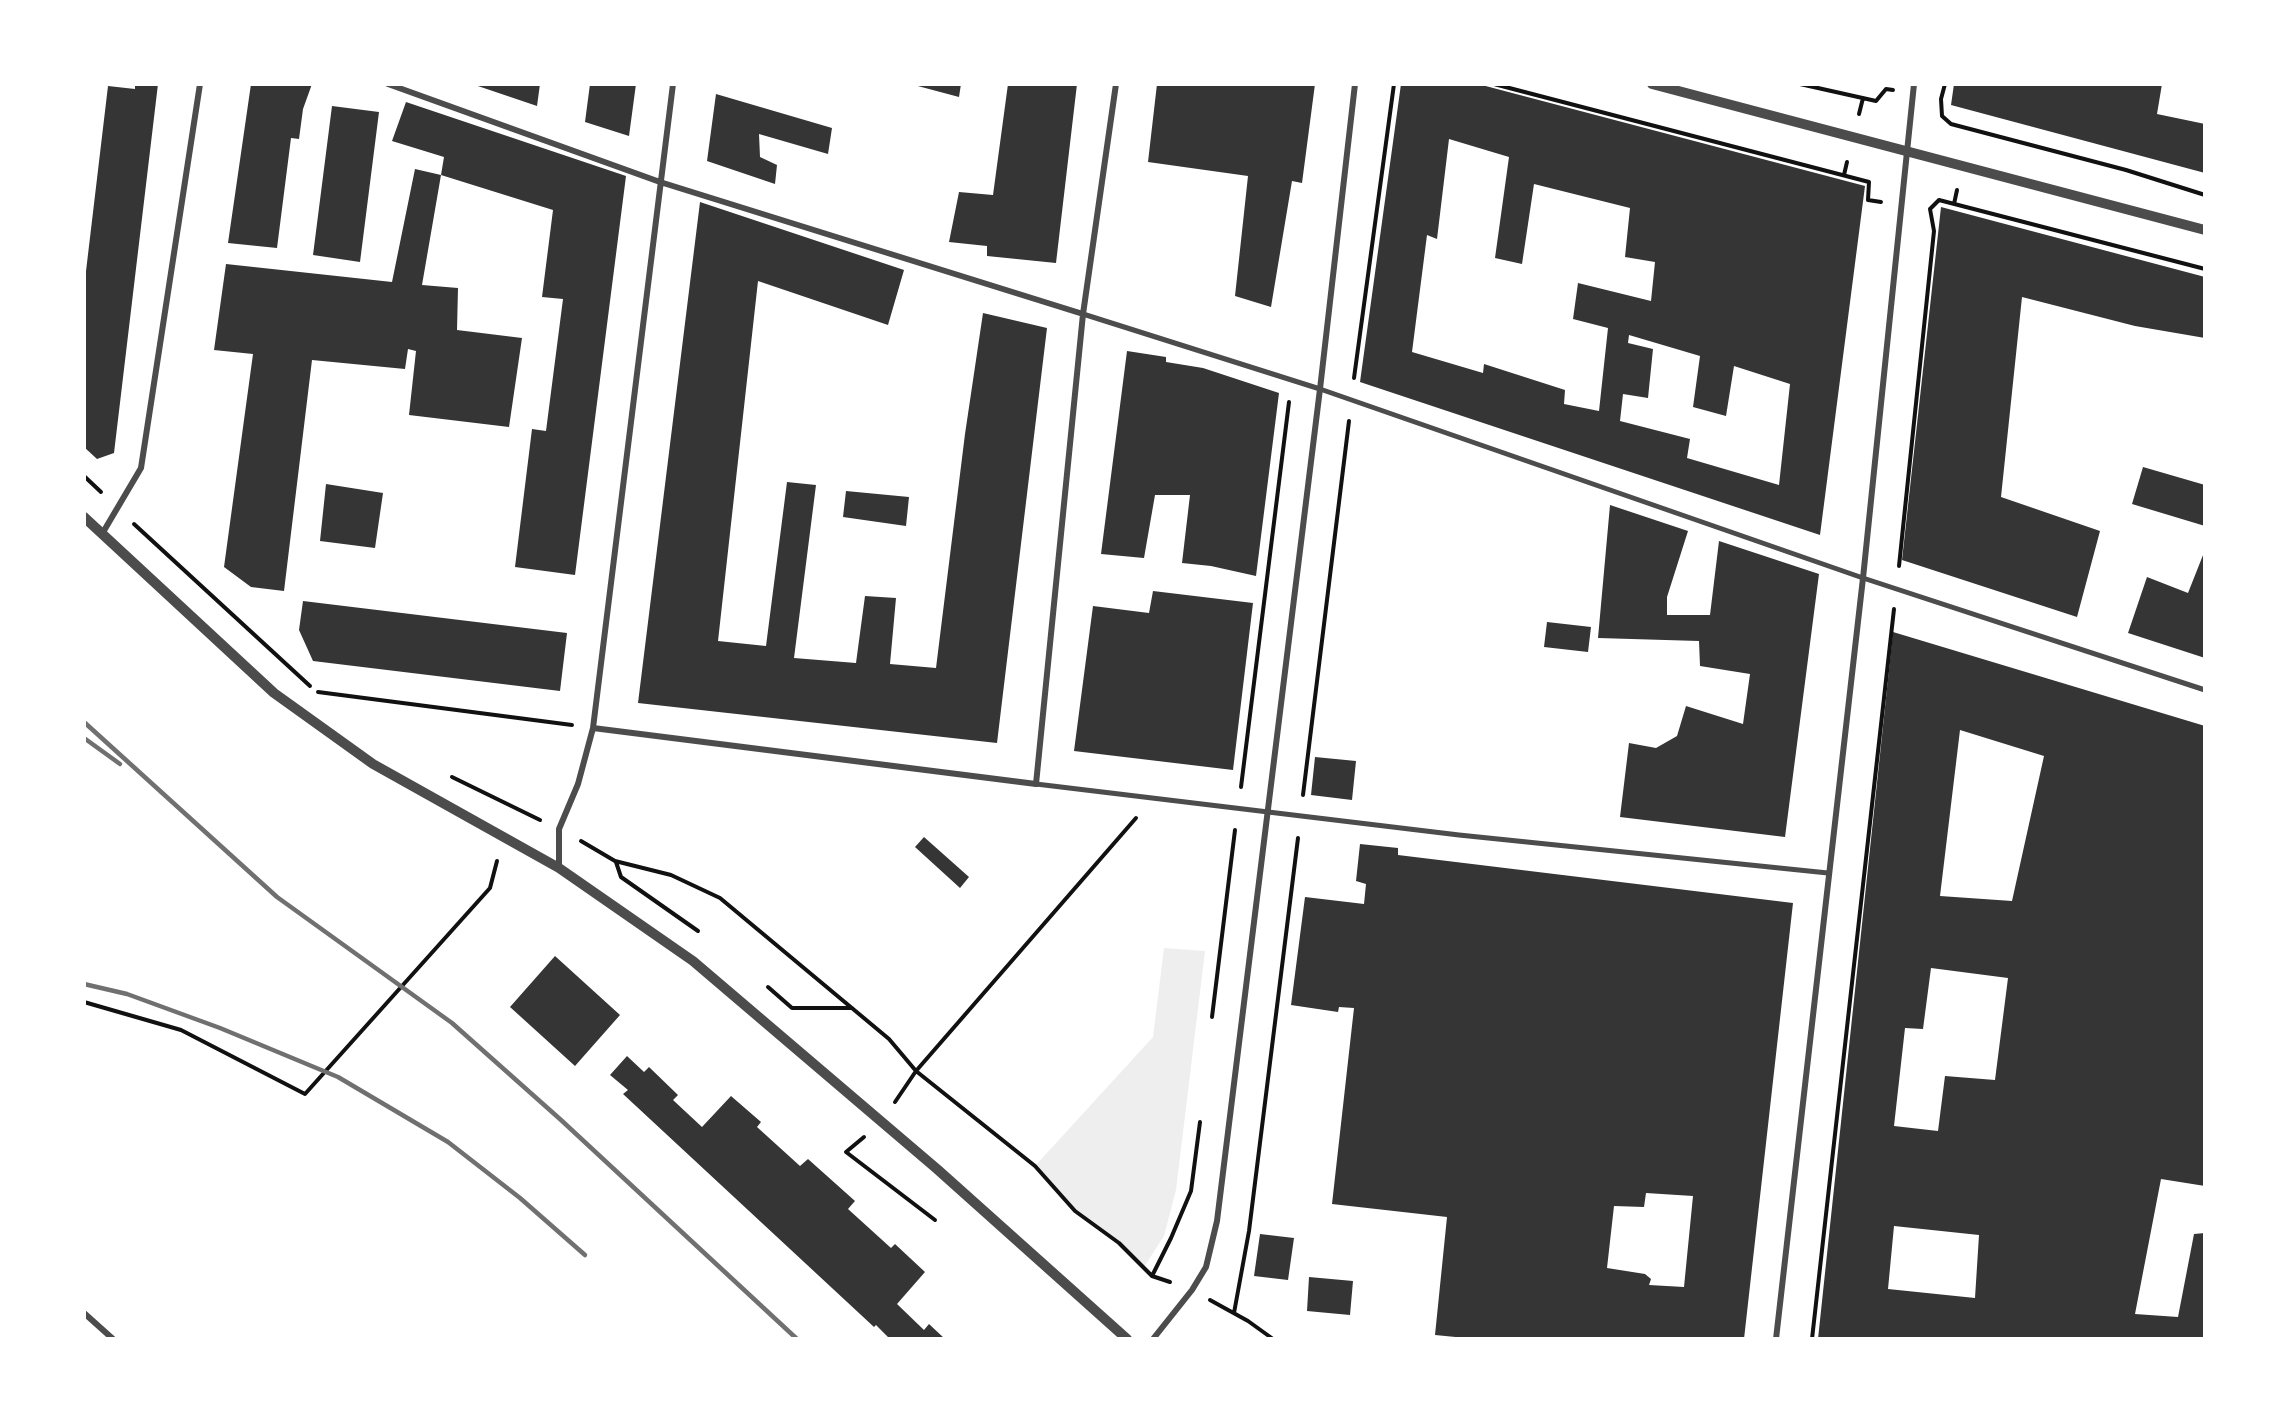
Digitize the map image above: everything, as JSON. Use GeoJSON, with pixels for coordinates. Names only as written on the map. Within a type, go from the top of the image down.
{"type":"FeatureCollection","features":[{"type":"Feature","properties":{"kind":"street"},"geometry":{"type":"LineString","coordinates":[[102,534],[141,468],[200,84]]}},
{"type":"Feature","properties":{"kind":"street"},"geometry":{"type":"LineString","coordinates":[[388,84],[660,182],[1320,389],[1863,578],[2205,690]]}},
{"type":"Feature","properties":{"kind":"street"},"geometry":{"type":"LineString","coordinates":[[559,868],[560,829],[578,784],[593,728],[673,84]]}},
{"type":"Feature","properties":{"kind":"street"},"geometry":{"type":"LineString","coordinates":[[1036,784],[1083,314],[1116,84]]}},
{"type":"Feature","properties":{"kind":"street"},"geometry":{"type":"LineString","coordinates":[[1153,1339],[1192,1290],[1206,1267],[1217,1221],[1320,389],[1355,84]]}},
{"type":"Feature","properties":{"kind":"street"},"geometry":{"type":"LineString","coordinates":[[1652,84],[2205,230]]}},
{"type":"Feature","properties":{"kind":"street"},"geometry":{"type":"LineString","coordinates":[[1776,1339],[1863,578],[1914,84]]}},
{"type":"Feature","properties":{"kind":"street"},"geometry":{"type":"LineString","coordinates":[[84,517],[274,693],[373,764],[559,868],[693,961],[881,1122],[1127,1339]]}},
{"type":"Feature","properties":{"kind":"street"},"geometry":{"type":"LineString","coordinates":[[593,728],[1459,835],[1828,873]]}},
{"type":"Feature","properties":{"kind":"street"},"geometry":{"type":"LineString","coordinates":[[84,1314],[113,1339]]}},
{"type":"Feature","properties":{"kind":"path"},"geometry":{"type":"LineString","coordinates":[[1234,1313],[1250,1231],[1351,400],[1394,84]]}},
{"type":"Feature","properties":{"kind":"path"},"geometry":{"type":"LineString","coordinates":[[1494,84],[1869,182],[1868,200],[1930,209]]}},
{"type":"Feature","properties":{"kind":"path"},"geometry":{"type":"LineString","coordinates":[[1800,84],[1876,101],[1886,86],[1941,99]]}},
{"type":"Feature","properties":{"kind":"path"},"geometry":{"type":"LineString","coordinates":[[1945,84],[1941,99],[1942,116],[1951,124],[2126,170],[2205,195]]}},
{"type":"Feature","properties":{"kind":"path"},"geometry":{"type":"LineString","coordinates":[[1930,209],[1939,201],[2205,269]]}},
{"type":"Feature","properties":{"kind":"path"},"geometry":{"type":"LineString","coordinates":[[1812,1339],[1934,231],[1930,209]]}},
{"type":"Feature","properties":{"kind":"path"},"geometry":{"type":"LineString","coordinates":[[1212,1017],[1291,380]]}},
{"type":"Feature","properties":{"kind":"path"},"geometry":{"type":"LineString","coordinates":[[84,476],[326,699]]}},
{"type":"Feature","properties":{"kind":"path"},"geometry":{"type":"LineString","coordinates":[[317,692],[593,728]]}},
{"type":"Feature","properties":{"kind":"path"},"geometry":{"type":"LineString","coordinates":[[450,776],[560,829],[615,861],[671,875],[720,898],[889,1039],[916,1071],[1035,1166],[1076,1210],[1119,1243],[1152,1276],[1192,1290],[1234,1313],[1273,1339]]}},
{"type":"Feature","properties":{"kind":"path"},"geometry":{"type":"LineString","coordinates":[[935,1220],[846,1152],[881,1122],[916,1071],[1125,832],[1151,798]]}},
{"type":"Feature","properties":{"kind":"path"},"geometry":{"type":"LineString","coordinates":[[615,861],[621,877],[699,932]]}},
{"type":"Feature","properties":{"kind":"path"},"geometry":{"type":"LineString","coordinates":[[84,1002],[181,1030],[305,1094],[490,888]]}},
{"type":"Feature","properties":{"kind":"path"},"geometry":{"type":"LineString","coordinates":[[768,987],[792,1008],[853,1008]]}},
{"type":"Feature","properties":{"kind":"path"},"geometry":{"type":"LineString","coordinates":[[1152,1276],[1172,1238],[1191,1191],[1200,1122]]}},
{"type":"Feature","properties":{"kind":"shaded area"},"geometry":{"type":"Polygon","coordinates":[[[1164,948],[1205,951],[1176,1190],[1164,1236],[1144,1267],[1119,1243],[1075,1211],[1035,1166],[1153,1037],[1164,948]]]}},
{"type":"Feature","properties":{"kind":"building"},"geometry":{"type":"Polygon","coordinates":[[[135,84],[158,84],[114,453],[97,459],[84,447],[84,288],[108,86],[135,89],[135,84]]]}},
{"type":"Feature","properties":{"kind":"building"},"geometry":{"type":"Polygon","coordinates":[[[251,84],[312,84],[303,109],[299,139],[291,138],[277,248],[228,243],[251,84]]]}},
{"type":"Feature","properties":{"kind":"building"},"geometry":{"type":"Polygon","coordinates":[[[472,84],[540,84],[537,106],[472,84]]]}},
{"type":"Feature","properties":{"kind":"building"},"geometry":{"type":"Polygon","coordinates":[[[590,84],[636,84],[629,136],[585,122],[590,84]]]}},
{"type":"Feature","properties":{"kind":"building"},"geometry":{"type":"Polygon","coordinates":[[[915,84],[961,84],[959,97],[915,84]]]}},
{"type":"Feature","properties":{"kind":"building"},"geometry":{"type":"Polygon","coordinates":[[[1008,84],[1077,84],[1056,263],[987,256],[987,246],[949,242],[959,192],[993,195],[1008,84]]]}},
{"type":"Feature","properties":{"kind":"building"},"geometry":{"type":"Polygon","coordinates":[[[1157,84],[1315,84],[1302,183],[1292,181],[1271,307],[1235,296],[1248,176],[1148,162],[1157,84]]]}},
{"type":"Feature","properties":{"kind":"building"},"geometry":{"type":"Polygon","coordinates":[[[1401,84],[1478,84],[1865,186],[1820,535],[1360,382],[1401,84]],[[1449,139],[1437,239],[1427,235],[1412,352],[1483,373],[1484,364],[1565,390],[1564,404],[1599,411],[1608,328],[1573,319],[1578,283],[1651,301],[1655,262],[1625,257],[1630,208],[1534,184],[1522,264],[1495,258],[1509,157],[1449,139]],[[1629,335],[1628,343],[1653,349],[1648,398],[1623,394],[1620,421],[1690,439],[1687,458],[1779,485],[1790,384],[1734,366],[1726,416],[1693,407],[1700,356],[1629,335]]]}},
{"type":"Feature","properties":{"kind":"building"},"geometry":{"type":"Polygon","coordinates":[[[1954,84],[2162,84],[2157,114],[2205,124],[2205,173],[1951,105],[1954,84]]]}},
{"type":"Feature","properties":{"kind":"building"},"geometry":{"type":"Polygon","coordinates":[[[716,94],[832,128],[828,154],[759,134],[760,157],[777,165],[775,184],[707,161],[716,94]]]}},
{"type":"Feature","properties":{"kind":"building"},"geometry":{"type":"Polygon","coordinates":[[[406,102],[626,176],[575,575],[515,567],[532,429],[546,431],[563,299],[542,297],[553,210],[441,175],[444,157],[392,141],[406,102]]]}},
{"type":"Feature","properties":{"kind":"building"},"geometry":{"type":"Polygon","coordinates":[[[332,106],[379,112],[360,262],[313,255],[332,106]]]}},
{"type":"Feature","properties":{"kind":"building"},"geometry":{"type":"Polygon","coordinates":[[[415,169],[441,175],[422,285],[458,288],[457,330],[522,338],[509,427],[409,415],[416,351],[408,349],[405,369],[312,360],[284,591],[251,587],[224,567],[253,354],[214,350],[226,264],[392,282],[415,169]]]}},
{"type":"Feature","properties":{"kind":"building"},"geometry":{"type":"Polygon","coordinates":[[[700,202],[904,270],[888,325],[758,281],[718,641],[766,646],[787,482],[816,485],[794,658],[856,663],[865,596],[896,598],[890,664],[936,668],[965,434],[983,313],[1047,328],[997,743],[638,703],[700,202]]]}},
{"type":"Feature","properties":{"kind":"building"},"geometry":{"type":"Polygon","coordinates":[[[1941,207],[2205,277],[2205,338],[2135,326],[2022,297],[2001,497],[2100,531],[2077,617],[1902,560],[1941,207]]]}},
{"type":"Feature","properties":{"kind":"building"},"geometry":{"type":"Polygon","coordinates":[[[1127,351],[1166,357],[1166,362],[1203,368],[1279,393],[1256,576],[1211,566],[1182,563],[1190,495],[1155,495],[1144,558],[1101,554],[1127,351]]]}},
{"type":"Feature","properties":{"kind":"building"},"geometry":{"type":"Polygon","coordinates":[[[2143,467],[2205,485],[2205,526],[2132,504],[2143,467]]]}},
{"type":"Feature","properties":{"kind":"building"},"geometry":{"type":"Polygon","coordinates":[[[326,484],[383,493],[375,548],[320,541],[326,484]]]}},
{"type":"Feature","properties":{"kind":"building"},"geometry":{"type":"Polygon","coordinates":[[[846,491],[909,497],[906,526],[843,517],[846,491]]]}},
{"type":"Feature","properties":{"kind":"building"},"geometry":{"type":"Polygon","coordinates":[[[1610,505],[1688,531],[1667,597],[1667,615],[1710,615],[1719,541],[1819,574],[1785,837],[1620,817],[1629,743],[1656,748],[1677,736],[1686,706],[1743,724],[1750,674],[1700,666],[1699,641],[1598,638],[1610,505]]]}},
{"type":"Feature","properties":{"kind":"building"},"geometry":{"type":"Polygon","coordinates":[[[2205,550],[2205,658],[2128,633],[2147,577],[2188,593],[2205,550]]]}},
{"type":"Feature","properties":{"kind":"building"},"geometry":{"type":"Polygon","coordinates":[[[1153,591],[1253,603],[1233,770],[1074,751],[1093,606],[1149,613],[1153,591]]]}},
{"type":"Feature","properties":{"kind":"building"},"geometry":{"type":"Polygon","coordinates":[[[303,601],[567,633],[560,691],[313,661],[299,630],[303,601]]]}},
{"type":"Feature","properties":{"kind":"building"},"geometry":{"type":"Polygon","coordinates":[[[1547,622],[1591,627],[1588,652],[1544,647],[1547,622]]]}},
{"type":"Feature","properties":{"kind":"building"},"geometry":{"type":"Polygon","coordinates":[[[1893,632],[2205,726],[2205,1186],[2161,1179],[2135,1314],[2178,1317],[2194,1234],[2205,1233],[2205,1339],[1818,1339],[1893,632]],[[1960,730],[1940,896],[2012,901],[2044,756],[1960,730]],[[1931,968],[1923,1029],[1905,1028],[1894,1126],[1938,1131],[1945,1076],[1995,1080],[2008,978],[1931,968]],[[1894,1226],[1888,1289],[1975,1298],[1979,1235],[1894,1226]]]}},
{"type":"Feature","properties":{"kind":"building"},"geometry":{"type":"Polygon","coordinates":[[[1315,757],[1356,761],[1352,800],[1311,795],[1315,757]]]}},
{"type":"Feature","properties":{"kind":"building"},"geometry":{"type":"Polygon","coordinates":[[[924,837],[969,877],[960,888],[915,847],[924,837]]]}},
{"type":"Feature","properties":{"kind":"building"},"geometry":{"type":"Polygon","coordinates":[[[1360,844],[1398,848],[1398,855],[1793,903],[1744,1339],[1476,1339],[1435,1335],[1447,1217],[1332,1204],[1354,1008],[1339,1007],[1338,1012],[1291,1005],[1305,897],[1364,904],[1366,884],[1356,881],[1360,844]],[[1646,1193],[1644,1207],[1614,1206],[1607,1268],[1645,1274],[1651,1279],[1649,1285],[1684,1287],[1693,1196],[1646,1193]]]}},
{"type":"Feature","properties":{"kind":"building"},"geometry":{"type":"Polygon","coordinates":[[[555,956],[620,1015],[575,1066],[510,1007],[555,956]]]}},
{"type":"Feature","properties":{"kind":"building"},"geometry":{"type":"Polygon","coordinates":[[[627,1056],[644,1072],[649,1067],[678,1095],[673,1100],[702,1127],[731,1096],[761,1122],[757,1127],[800,1166],[808,1159],[855,1201],[848,1209],[891,1248],[895,1244],[925,1272],[897,1304],[924,1330],[929,1324],[945,1339],[890,1339],[876,1325],[874,1327],[623,1094],[628,1090],[610,1075],[627,1056]]]}},
{"type":"Feature","properties":{"kind":"building"},"geometry":{"type":"Polygon","coordinates":[[[1260,1234],[1294,1238],[1288,1280],[1254,1276],[1260,1234]]]}},
{"type":"Feature","properties":{"kind":"building"},"geometry":{"type":"Polygon","coordinates":[[[1309,1277],[1353,1281],[1350,1315],[1307,1311],[1309,1277]]]}},
{"type":"Feature","properties":{"kind":"railway"},"geometry":{"type":"LineString","coordinates":[[84,722],[277,897],[452,1023],[561,1120],[797,1339]]}},
{"type":"Feature","properties":{"kind":"railway"},"geometry":{"type":"LineString","coordinates":[[84,738],[120,764]]}},
{"type":"Feature","properties":{"kind":"railway"},"geometry":{"type":"LineString","coordinates":[[84,984],[127,994],[220,1028],[338,1077],[448,1142],[520,1198],[585,1255]]}}]}
